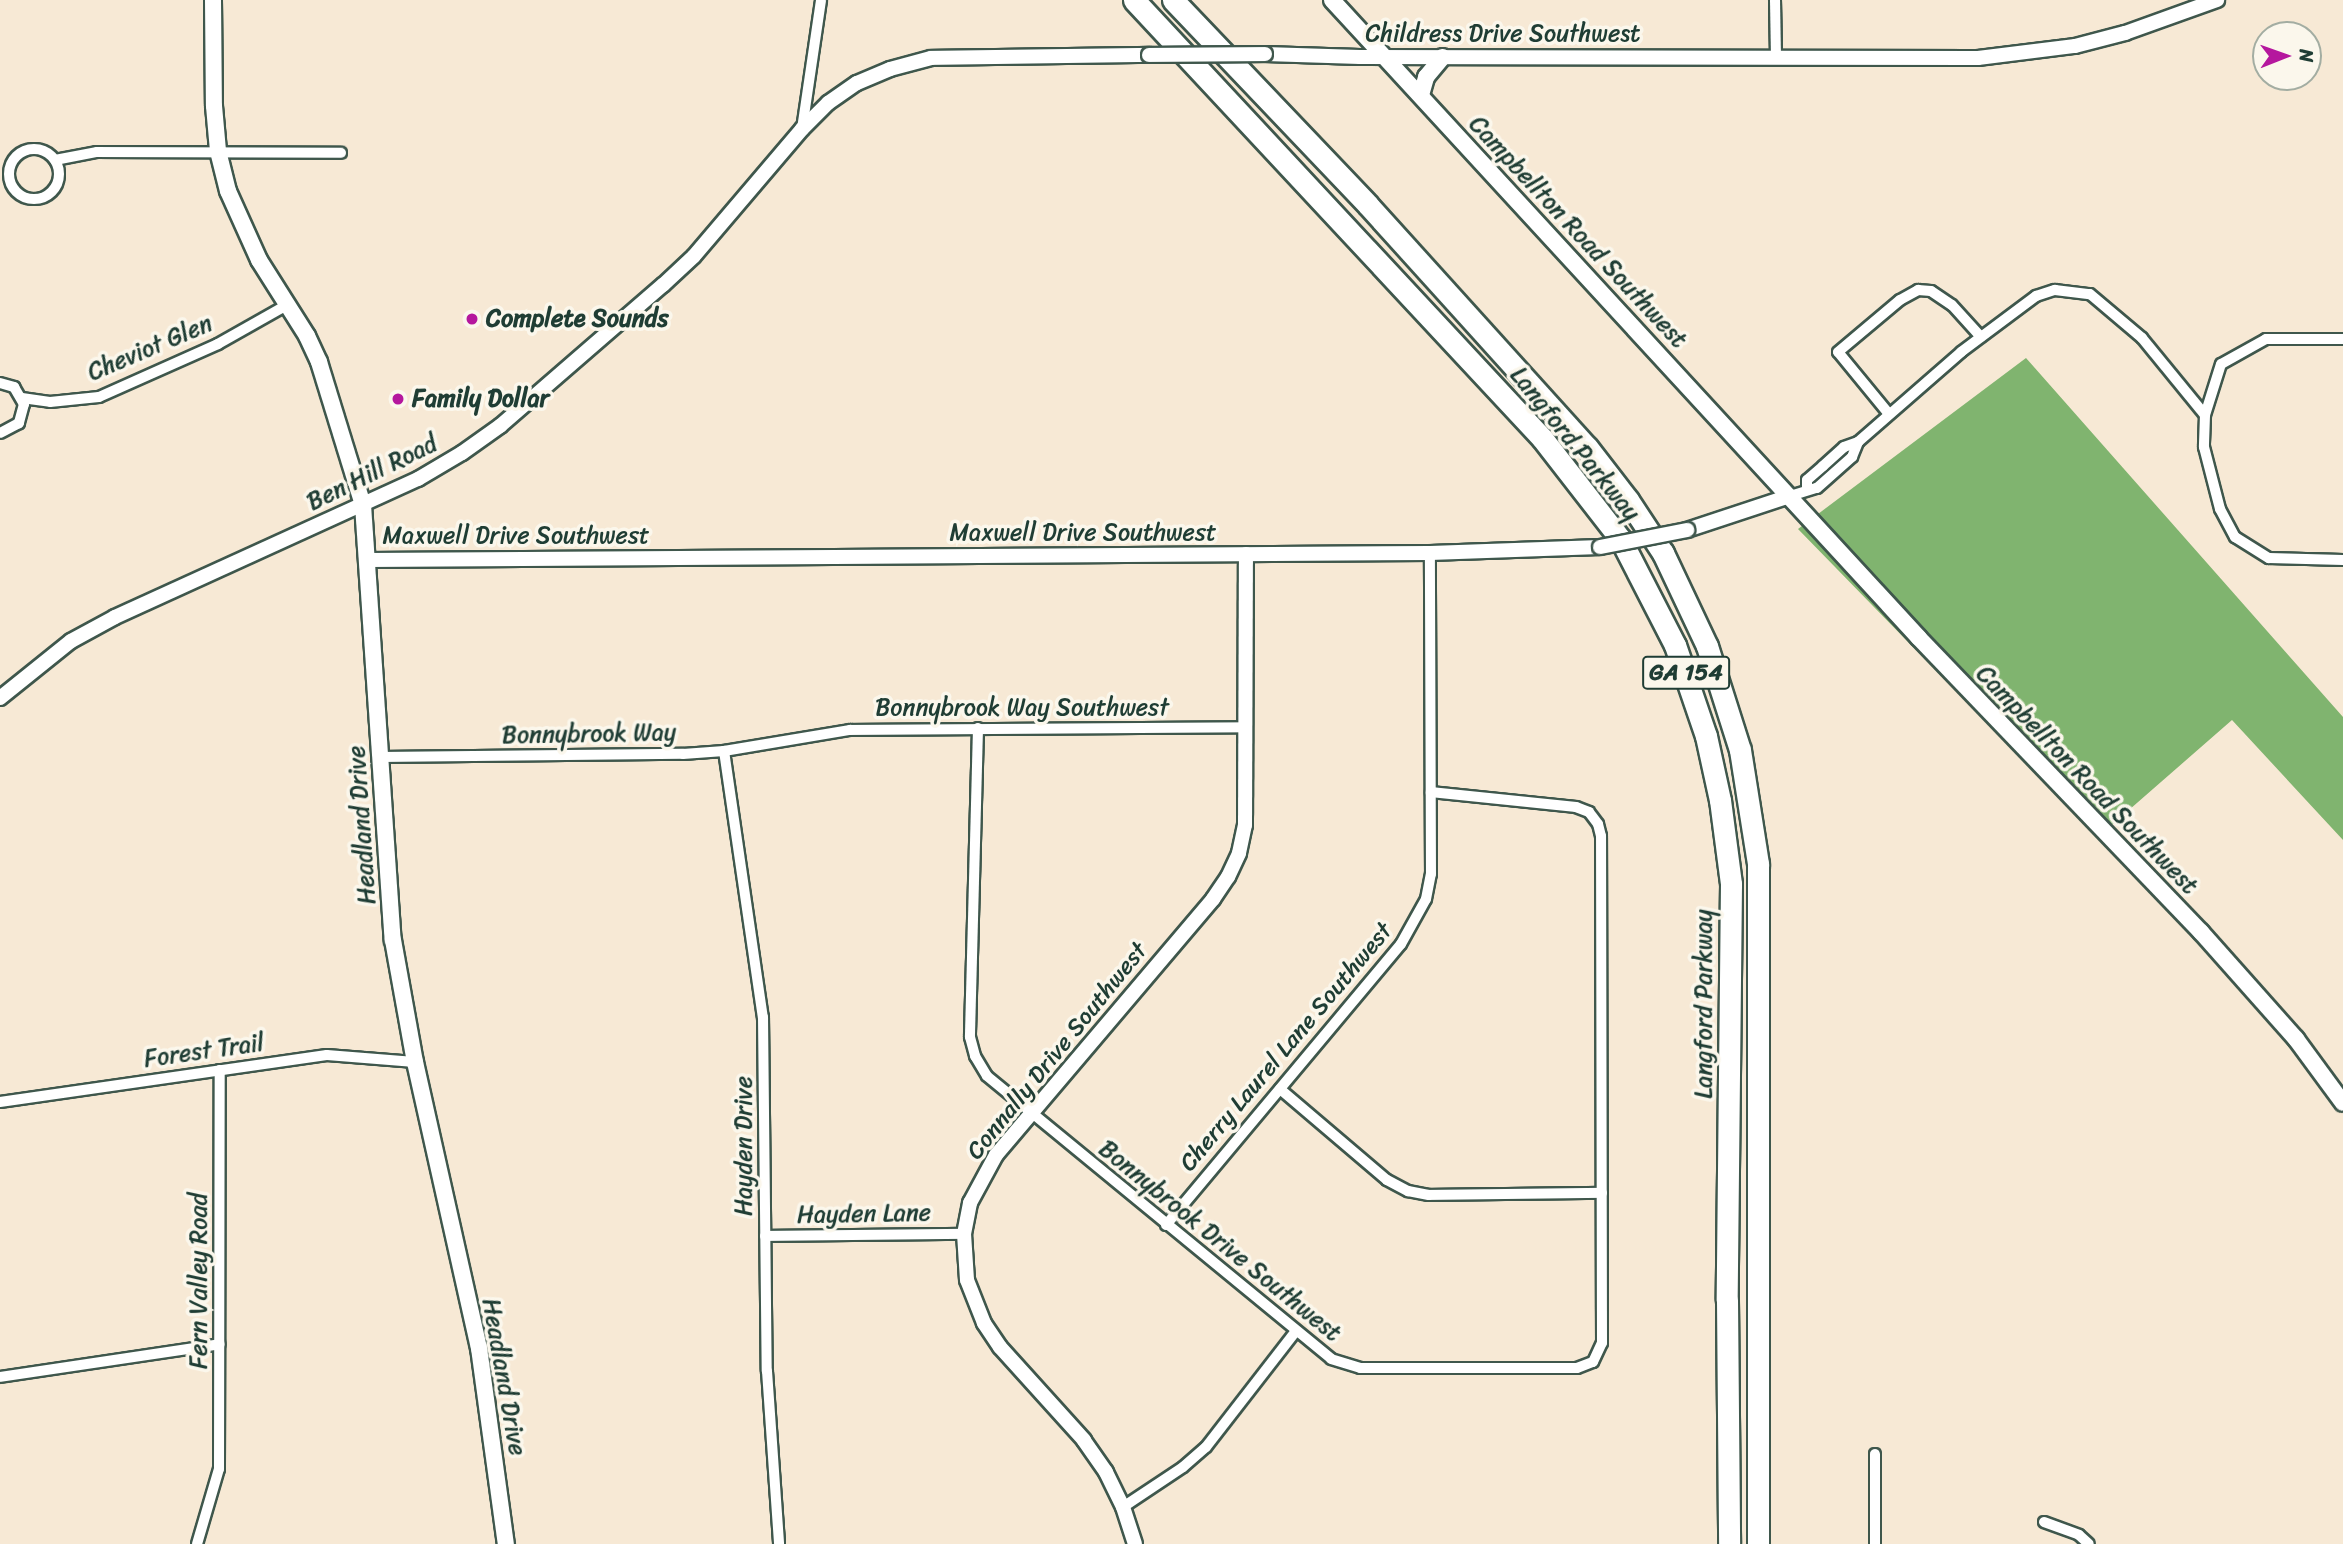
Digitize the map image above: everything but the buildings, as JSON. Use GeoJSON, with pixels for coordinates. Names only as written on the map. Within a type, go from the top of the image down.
{"type":"FeatureCollection","features":[{"type":"Feature","properties":{"kind":"highway","name":"Langford Parkway"},"geometry":{"type":"LineString","coordinates":[[1134,0],[1542,438],[1621,540],[1675,645],[1694,693],[1720,800],[1731,884],[1727,1300],[1729,1544]]}},
{"type":"Feature","properties":{"kind":"highway","name":"Langford Parkway"},"geometry":{"type":"LineString","coordinates":[[1173,0],[1368,205],[1587,447],[1628,500],[1663,553],[1707,646],[1740,750],[1758,864],[1758,1544]]}},
{"type":"Feature","properties":{"kind":"main road","name":"Headland Drive"},"geometry":{"type":"LineString","coordinates":[[213,0],[218,151],[241,226],[319,362],[363,505],[393,940],[415,1062],[478,1348],[506,1544]]}},
{"type":"Feature","properties":{"kind":"main road","name":"Campbellton Road Southwest"},"geometry":{"type":"LineString","coordinates":[[1332,0],[1926,646],[2202,932],[2296,1039],[2343,1103]]}},
{"type":"Feature","properties":{"kind":"main road"},"geometry":{"type":"LineString","coordinates":[[1421,95],[1426,77],[1443,57]]}},
{"type":"Feature","properties":{"kind":"street"},"geometry":{"type":"LineString","coordinates":[[802,129],[821,0]]}},
{"type":"Feature","properties":{"kind":"street"},"geometry":{"type":"LineString","coordinates":[[1775,0],[1776,57]]}},
{"type":"Feature","properties":{"kind":"street","name":"Childress Drive Southwest"},"geometry":{"type":"LineString","coordinates":[[802,129],[828,103],[858,83],[890,69],[931,58],[1265,54],[1386,57],[1978,58],[2026,54],[2125,33],[2217,0]]}},
{"type":"Feature","properties":{"kind":"street","name":"Ben Hill Road"},"geometry":{"type":"LineString","coordinates":[[0,698],[71,641],[115,617],[363,505],[418,479],[462,453],[546,387],[694,256],[802,129]]}},
{"type":"Feature","properties":{"kind":"street"},"geometry":{"type":"LineString","coordinates":[[55,160],[59,179],[48,195],[29,199],[13,188],[9,169],[20,152],[39,149],[55,160],[97,152],[341,153]]}},
{"type":"Feature","properties":{"kind":"street"},"geometry":{"type":"LineString","coordinates":[[1889,414],[1838,352],[1900,300],[1918,290],[1931,290],[1952,305],[1981,337]]}},
{"type":"Feature","properties":{"kind":"street"},"geometry":{"type":"LineString","coordinates":[[1790,496],[1807,489],[1807,480],[1844,447],[1858,442],[1981,337],[2036,296],[2055,290],[2090,294],[2142,338],[2205,415]]}},
{"type":"Feature","properties":{"kind":"street","name":"Cheviot Glen"},"geometry":{"type":"LineString","coordinates":[[0,383],[14,387],[22,398],[50,402],[99,397],[218,344],[287,305]]}},
{"type":"Feature","properties":{"kind":"street"},"geometry":{"type":"LineString","coordinates":[[2343,340],[2266,339],[2245,348],[2221,364],[2205,415],[2207,460],[2220,509],[2235,537],[2269,558],[2343,560]]}},
{"type":"Feature","properties":{"kind":"street"},"geometry":{"type":"LineString","coordinates":[[0,433],[9,431],[19,423],[23,411],[22,398]]}},
{"type":"Feature","properties":{"kind":"street","name":"Maxwell Drive Southwest"},"geometry":{"type":"LineString","coordinates":[[368,560],[1430,553],[1600,547],[1688,530],[1790,496]]}},
{"type":"Feature","properties":{"kind":"street","name":"Cherry Laurel Lane Southwest"},"geometry":{"type":"LineString","coordinates":[[1166,1225],[1401,944],[1417,921],[1431,874],[1430,553]]}},
{"type":"Feature","properties":{"kind":"street","name":"Connally Drive Southwest"},"geometry":{"type":"LineString","coordinates":[[1135,1544],[1123,1507],[1106,1472],[1084,1440],[1000,1347],[984,1323],[967,1280],[964,1234],[970,1203],[983,1175],[1228,877],[1239,853],[1245,825],[1246,554]]}},
{"type":"Feature","properties":{"kind":"street","name":"Bonnybrook Way Southwest"},"geometry":{"type":"LineString","coordinates":[[798,739],[850,730],[1246,727]]}},
{"type":"Feature","properties":{"kind":"street","name":"Bonnybrook Drive Southwest"},"geometry":{"type":"LineString","coordinates":[[978,728],[970,1037],[975,1056],[987,1076],[1331,1359],[1360,1368],[1577,1368],[1593,1362],[1602,1343],[1601,836],[1598,824],[1589,813],[1576,807],[1432,792]]}},
{"type":"Feature","properties":{"kind":"street","name":"Bonnybrook Way"},"geometry":{"type":"LineString","coordinates":[[380,757],[724,751],[798,739]]}},
{"type":"Feature","properties":{"kind":"street","name":"Hayden Drive"},"geometry":{"type":"LineString","coordinates":[[724,751],[763,1017],[767,1371],[779,1544]]}},
{"type":"Feature","properties":{"kind":"street","name":"Forest Trail"},"geometry":{"type":"LineString","coordinates":[[0,1102],[327,1055],[415,1062]]}},
{"type":"Feature","properties":{"kind":"street","name":"Fern Valley Road"},"geometry":{"type":"LineString","coordinates":[[197,1544],[219,1469],[220,1070]]}},
{"type":"Feature","properties":{"kind":"street"},"geometry":{"type":"LineString","coordinates":[[1280,1089],[1387,1180],[1408,1191],[1429,1195],[1602,1193]]}},
{"type":"Feature","properties":{"kind":"street","name":"Hayden Lane"},"geometry":{"type":"LineString","coordinates":[[765,1236],[964,1234]]}},
{"type":"Feature","properties":{"kind":"street"},"geometry":{"type":"LineString","coordinates":[[1123,1507],[1183,1467],[1206,1447],[1296,1331]]}},
{"type":"Feature","properties":{"kind":"street"},"geometry":{"type":"LineString","coordinates":[[0,1377],[220,1344]]}},
{"type":"Feature","properties":{"kind":"street"},"geometry":{"type":"LineString","coordinates":[[1875,1454],[1875,1544]]}},
{"type":"Feature","properties":{"kind":"street"},"geometry":{"type":"LineString","coordinates":[[2044,1522],[2079,1535],[2089,1544]]}},
{"type":"Feature","properties":{"kind":"green space"},"geometry":{"type":"Polygon","coordinates":[[[2026,358],[2343,717],[2343,840],[2232,720],[2098,837],[1798,529],[2026,358]]]}},
{"type":"Feature","properties":{"kind":"place","name":"Complete Sounds"},"geometry":{"type":"Point","coordinates":[472,319]}},
{"type":"Feature","properties":{"kind":"place","name":"Family Dollar"},"geometry":{"type":"Point","coordinates":[398,399]}}]}
